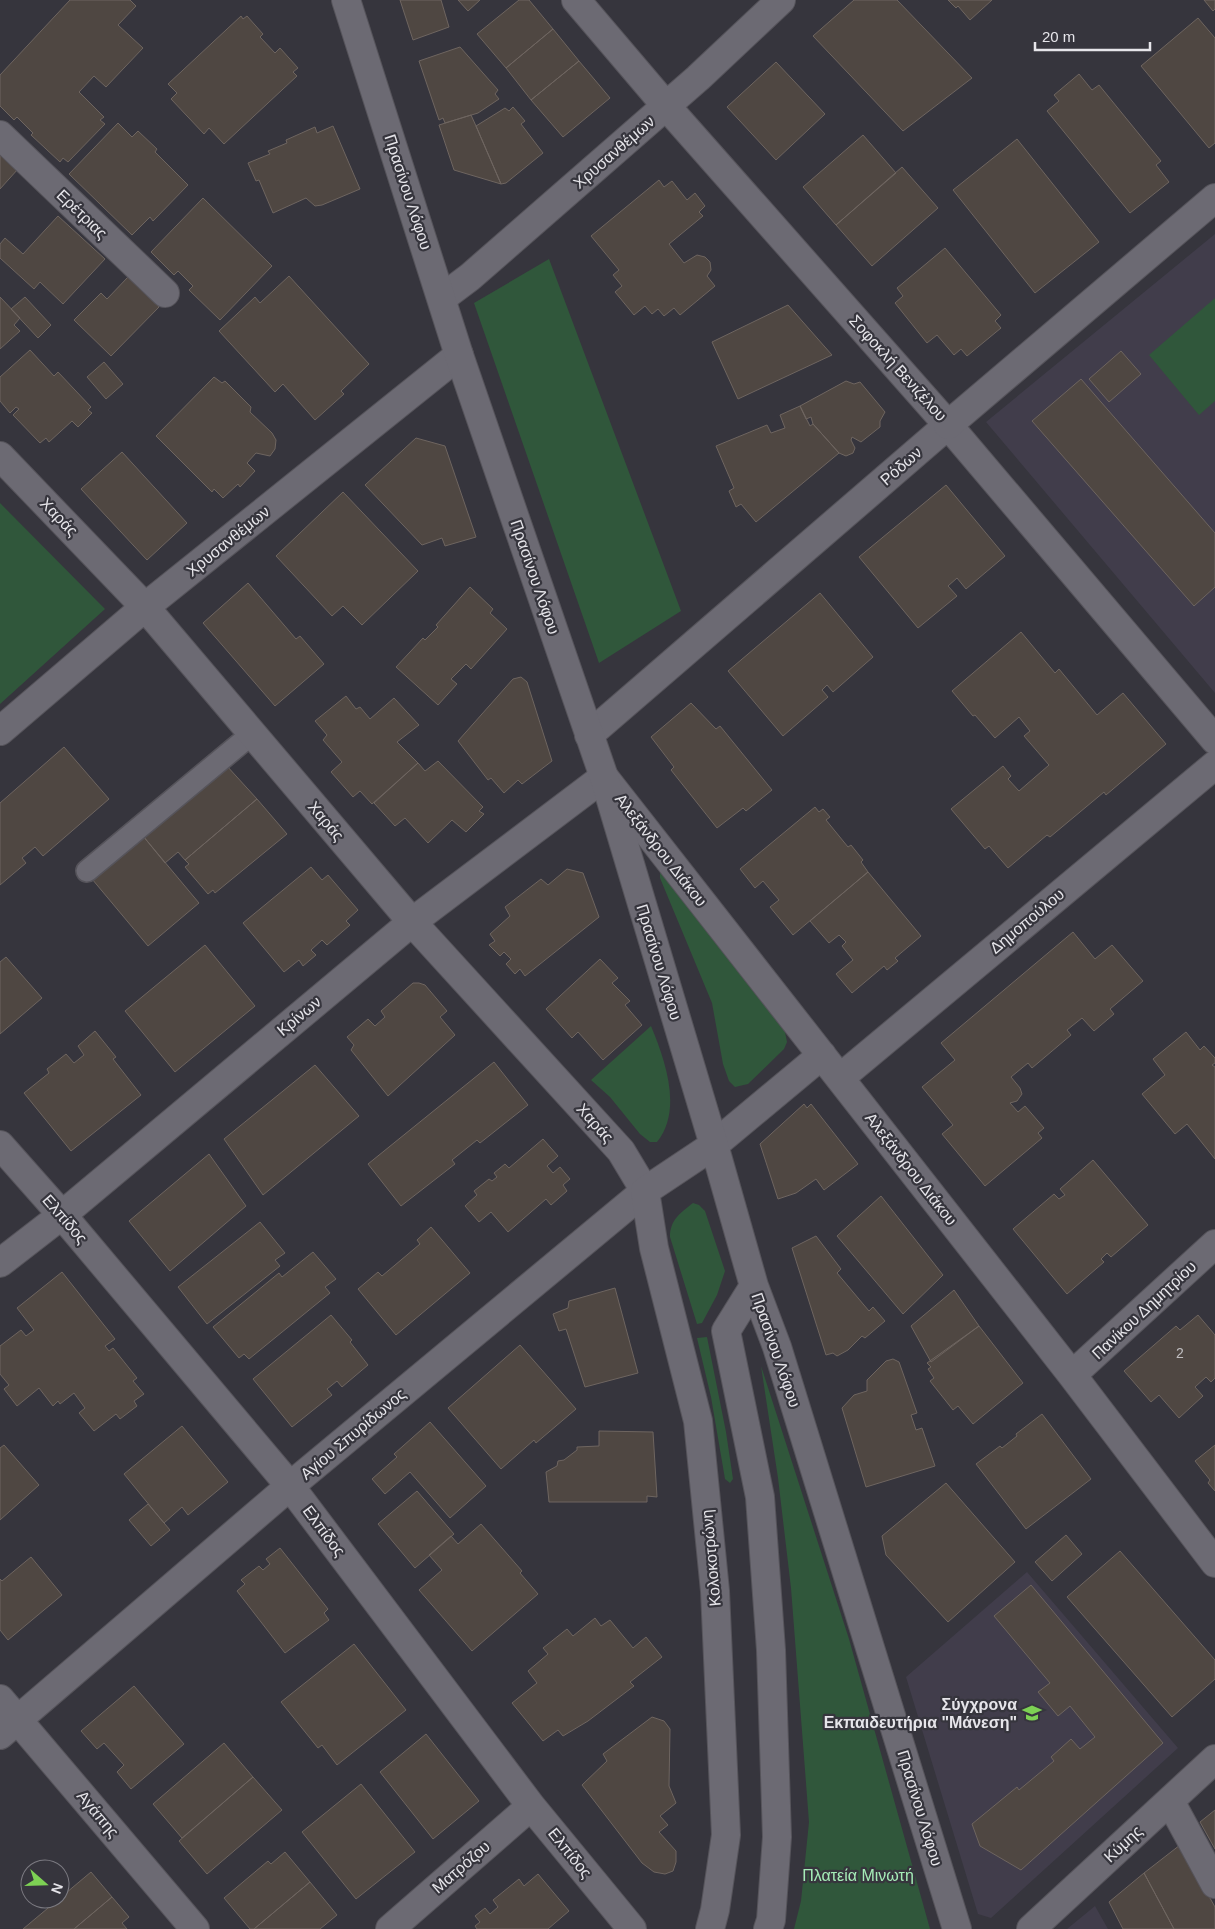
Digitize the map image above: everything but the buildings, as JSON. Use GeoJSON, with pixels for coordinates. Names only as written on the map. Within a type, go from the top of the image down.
{"type":"FeatureCollection","features":[{"type":"Feature","properties":{"kind":"street","name":"Πρασίνου Λόφου"},"geometry":{"type":"LineString","coordinates":[[346,0],[459,355],[604,776],[754,1286],[777,1346],[957,1929]]}},
{"type":"Feature","properties":{"kind":"street","name":"Σοφοκλή Βενιζέλου"},"geometry":{"type":"LineString","coordinates":[[576,0],[666,106],[948,425],[1215,740]]}},
{"type":"Feature","properties":{"kind":"street","name":"Χρυσανθέμων"},"geometry":{"type":"LineString","coordinates":[[442,298],[478,270],[666,106],[781,0]]}},
{"type":"Feature","properties":{"kind":"street","name":"Ερέτριας"},"geometry":{"type":"LineString","coordinates":[[0,135],[165,293]]}},
{"type":"Feature","properties":{"kind":"street","name":"Ρόδων"},"geometry":{"type":"LineString","coordinates":[[589,735],[948,425],[1215,198]]}},
{"type":"Feature","properties":{"kind":"street","name":"Χρυσανθέμων"},"geometry":{"type":"LineString","coordinates":[[0,731],[145,607],[459,355]]}},
{"type":"Feature","properties":{"kind":"street","name":"Χαράς"},"geometry":{"type":"LineString","coordinates":[[0,456],[145,607],[412,922],[620,1151],[645,1191]]}},
{"type":"Feature","properties":{"kind":"street","name":"Δημοπούλου"},"geometry":{"type":"LineString","coordinates":[[840,1078],[1215,765]]}},
{"type":"Feature","properties":{"kind":"street","name":"Κρίνων"},"geometry":{"type":"LineString","coordinates":[[0,1263],[62,1215],[412,922],[604,776]]}},
{"type":"Feature","properties":{"kind":"street","name":"Αλεξάνδρου Διάκου"},"geometry":{"type":"LineString","coordinates":[[604,776],[1072,1375],[1215,1563]]}},
{"type":"Feature","properties":{"kind":"street"},"geometry":{"type":"LineString","coordinates":[[714,1145],[822,1055]]}},
{"type":"Feature","properties":{"kind":"street","name":"Ελπίδος"},"geometry":{"type":"LineString","coordinates":[[0,1145],[62,1215],[290,1486],[531,1806],[632,1929]]}},
{"type":"Feature","properties":{"kind":"street","name":"Αγίου Σπυρίδωνος"},"geometry":{"type":"LineString","coordinates":[[9,1727],[290,1486],[645,1191],[714,1145]]}},
{"type":"Feature","properties":{"kind":"street","name":"Κολοκοτρώνη"},"geometry":{"type":"LineString","coordinates":[[645,1191],[654,1248],[698,1421],[715,1591],[726,1835],[716,1910],[710,1929]]}},
{"type":"Feature","properties":{"kind":"street","name":"Πανίκου Δημητρίου"},"geometry":{"type":"LineString","coordinates":[[1072,1375],[1215,1244]]}},
{"type":"Feature","properties":{"kind":"street"},"geometry":{"type":"LineString","coordinates":[[754,1286],[726,1331],[760,1497],[771,1650],[777,1837],[771,1920],[768,1929]]}},
{"type":"Feature","properties":{"kind":"street","name":"Αγάπης"},"geometry":{"type":"LineString","coordinates":[[0,1699],[9,1727],[196,1929]]}},
{"type":"Feature","properties":{"kind":"street","name":"Κύμης"},"geometry":{"type":"LineString","coordinates":[[1031,1929],[1215,1759]]}},
{"type":"Feature","properties":{"kind":"street"},"geometry":{"type":"LineString","coordinates":[[1170,1801],[1215,1884]]}},
{"type":"Feature","properties":{"kind":"street","name":"Ματρόζου"},"geometry":{"type":"LineString","coordinates":[[390,1929],[531,1806]]}},
{"type":"Feature","properties":{"kind":"lane"},"geometry":{"type":"LineString","coordinates":[[87,872],[253,733]]}},
{"type":"Feature","properties":{"kind":"shaded area"},"geometry":{"type":"Polygon","coordinates":[[[1215,234],[1215,693],[986,422],[1215,234]]]}},
{"type":"Feature","properties":{"kind":"shaded area","name":"Σύγχρονα Εκπαιδευτήρια \"Μάνεση\""},"geometry":{"type":"Polygon","coordinates":[[[1027,1572],[1178,1748],[991,1918],[978,1914],[906,1677],[1027,1572]]]}},
{"type":"Feature","properties":{"kind":"shaded area"},"geometry":{"type":"Polygon","coordinates":[[[1095,1906],[1108,1929],[1067,1929],[1095,1906]]]}},
{"type":"Feature","properties":{"kind":"green space"},"geometry":{"type":"Polygon","coordinates":[[[549,259],[681,611],[599,663],[474,303],[549,259]]]}},
{"type":"Feature","properties":{"kind":"green space"},"geometry":{"type":"Polygon","coordinates":[[[1215,298],[1215,401],[1199,415],[1149,355],[1215,298]]]}},
{"type":"Feature","properties":{"kind":"green space"},"geometry":{"type":"Polygon","coordinates":[[[0,503],[105,609],[0,704],[0,503]]]}},
{"type":"Feature","properties":{"kind":"green space"},"geometry":{"type":"Polygon","coordinates":[[[660,871],[664,872],[785,1032],[787,1042],[784,1049],[748,1084],[735,1087],[729,1081],[723,1064],[712,1003],[660,878],[660,871]]]}},
{"type":"Feature","properties":{"kind":"green space"},"geometry":{"type":"Polygon","coordinates":[[[651,1026],[666,1069],[670,1100],[669,1115],[665,1129],[657,1142],[650,1142],[640,1134],[610,1097],[591,1080],[651,1026]]]}},
{"type":"Feature","properties":{"kind":"green space"},"geometry":{"type":"Polygon","coordinates":[[[693,1203],[699,1205],[705,1211],[725,1271],[717,1295],[702,1323],[697,1324],[670,1237],[674,1221],[693,1203]]]}},
{"type":"Feature","properties":{"kind":"green space"},"geometry":{"type":"Polygon","coordinates":[[[707,1337],[726,1432],[733,1479],[730,1483],[725,1479],[711,1397],[697,1338],[707,1337]]]}},
{"type":"Feature","properties":{"kind":"green space","name":"Πλατεία Μινωτή"},"geometry":{"type":"Polygon","coordinates":[[[761,1366],[849,1639],[930,1929],[794,1929],[801,1901],[809,1822],[791,1588],[778,1478],[761,1366]]]}},
{"type":"Feature","properties":{"kind":"place","name":"Σύγχρονα Εκπαιδευτήρια \"Μάνεση\""},"geometry":{"type":"Point","coordinates":[1032,1713]}}]}
